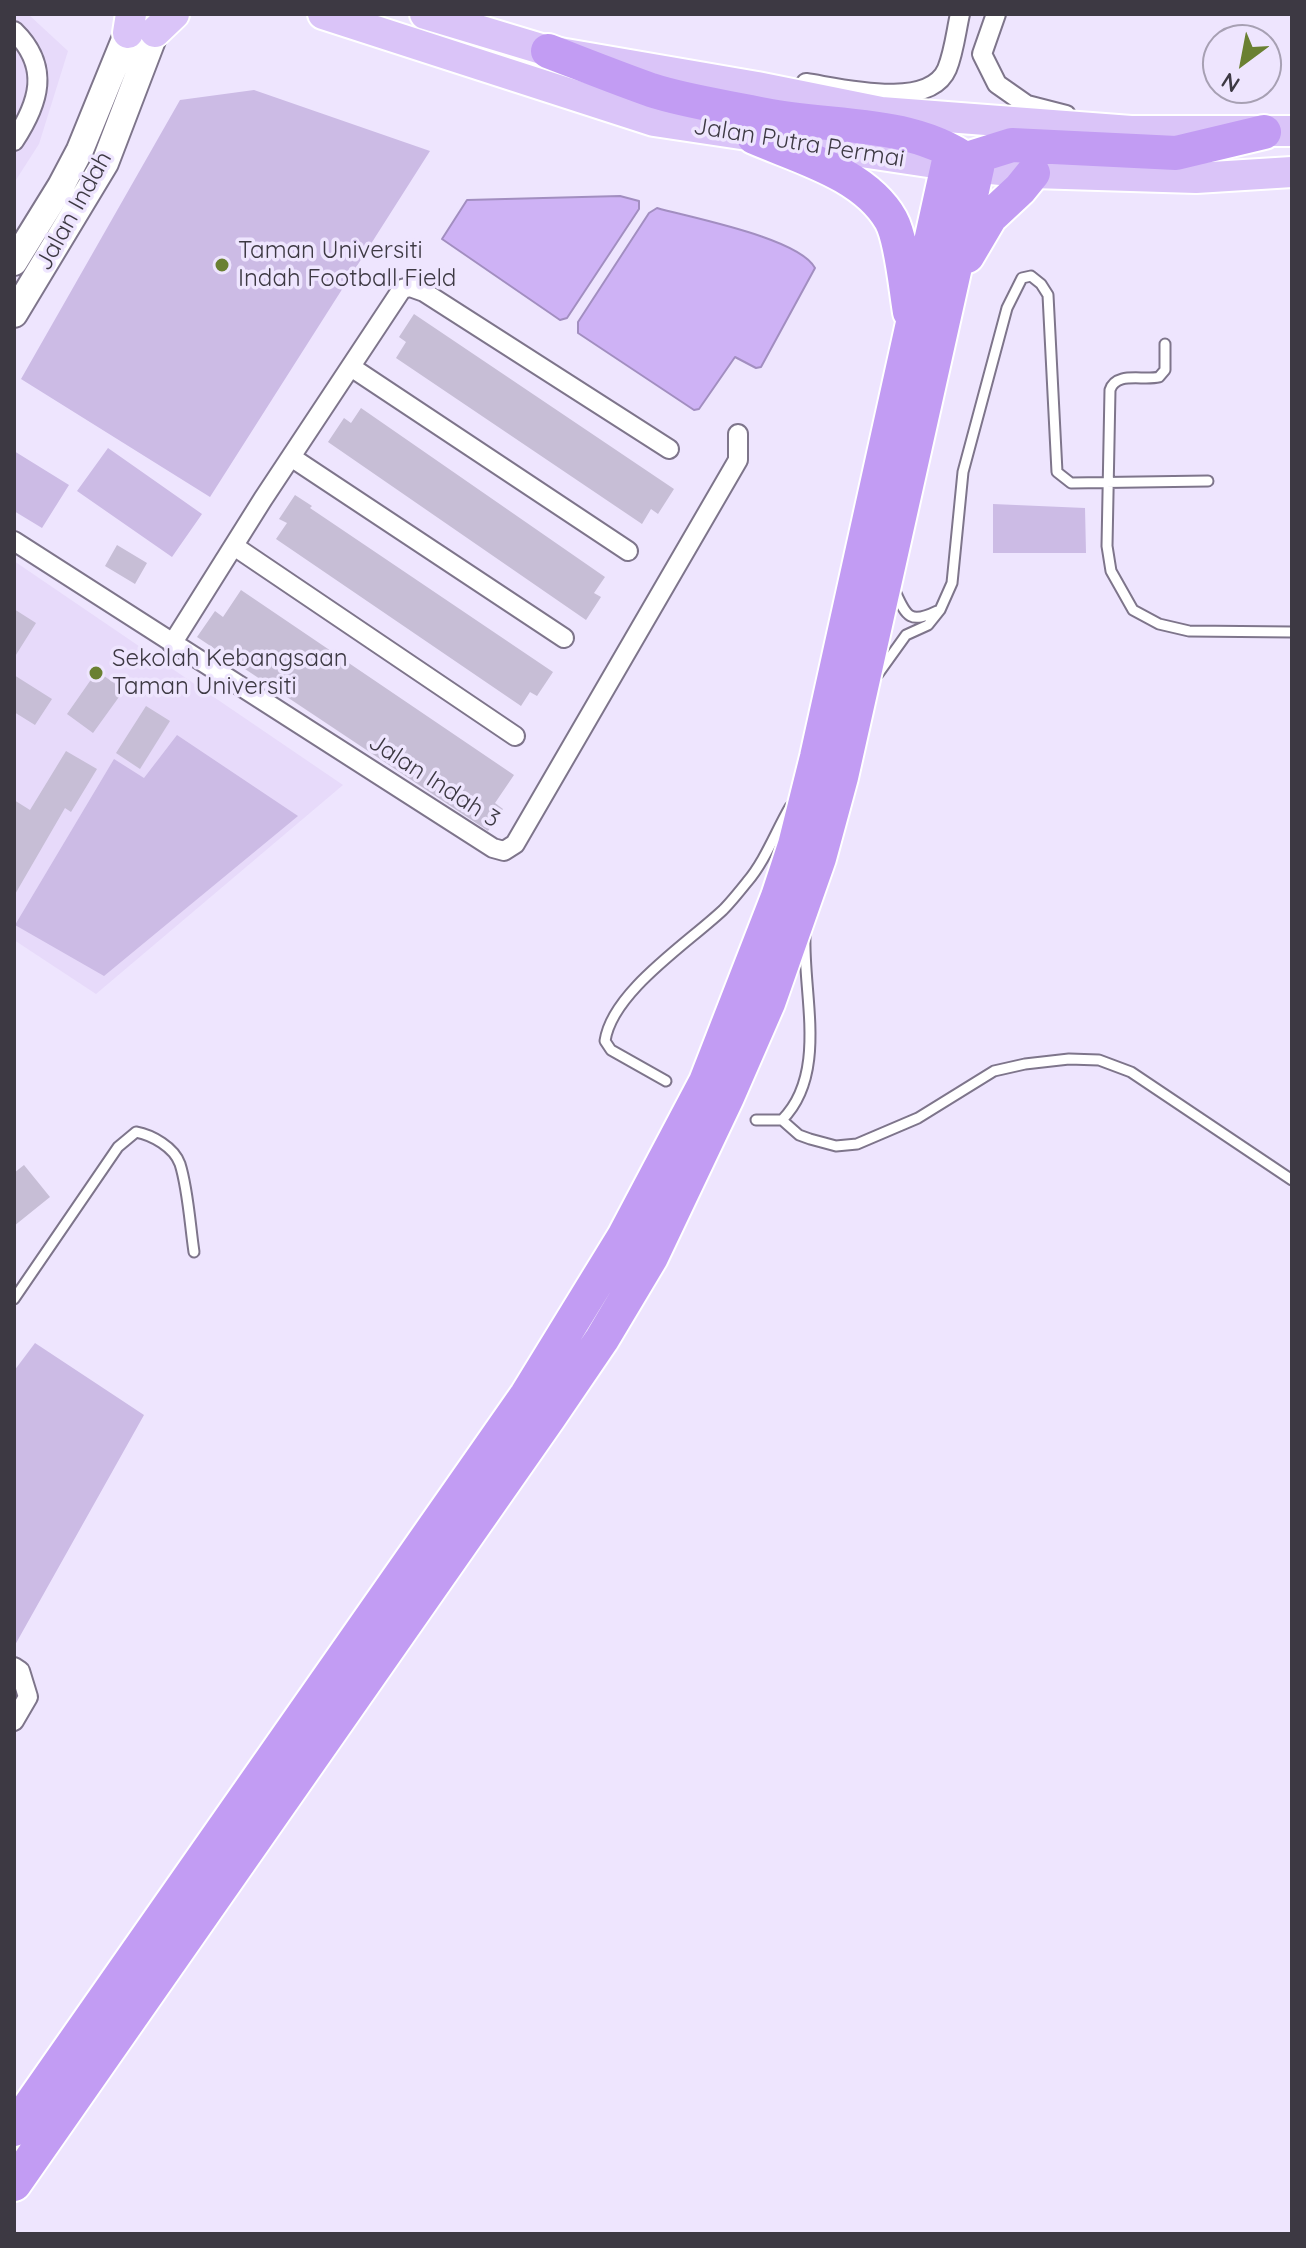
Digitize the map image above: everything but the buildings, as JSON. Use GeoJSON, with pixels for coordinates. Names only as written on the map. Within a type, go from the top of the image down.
{"type":"FeatureCollection","features":[{"type":"Feature","properties":{"kind":"highway"},"geometry":{"type":"LineString","coordinates":[[548,51],[654,91],[768,115],[909,134],[938,144],[963,164]]}},
{"type":"Feature","properties":{"kind":"highway"},"geometry":{"type":"LineString","coordinates":[[963,164],[1012,145],[1176,153],[1278,131]]}},
{"type":"Feature","properties":{"kind":"highway"},"geometry":{"type":"LineString","coordinates":[[754,137],[832,171],[870,194],[892,222],[913,329]]}},
{"type":"Feature","properties":{"kind":"highway"},"geometry":{"type":"LineString","coordinates":[[14,2184],[602,1339],[651,1257],[727,1097],[768,1003],[819,858],[859,697],[952,283],[963,164]]}},
{"type":"Feature","properties":{"kind":"highway"},"geometry":{"type":"LineString","coordinates":[[14,2129],[527,1395],[624,1237],[706,1082],[795,845],[913,329],[963,164]]}},
{"type":"Feature","properties":{"kind":"highway"},"geometry":{"type":"LineString","coordinates":[[952,283],[990,217],[1033,173]]}},
{"type":"Feature","properties":{"kind":"main road","name":"Jalan Putra Permai"},"geometry":{"type":"LineString","coordinates":[[323,14],[654,121],[1033,173],[1196,178],[1292,172]]}},
{"type":"Feature","properties":{"kind":"main road","name":"Jalan Putra Permai"},"geometry":{"type":"LineString","coordinates":[[425,14],[548,51],[881,112],[1131,131],[1278,131]]}},
{"type":"Feature","properties":{"kind":"street"},"geometry":{"type":"LineString","coordinates":[[475,31],[892,96],[927,88],[946,72],[960,14]]}},
{"type":"Feature","properties":{"kind":"street"},"geometry":{"type":"LineString","coordinates":[[996,14],[982,54],[997,84],[1027,105],[1131,131]]}},
{"type":"Feature","properties":{"kind":"street","name":"Jalan Indah"},"geometry":{"type":"LineString","coordinates":[[14,262],[61,186],[147,20]]}},
{"type":"Feature","properties":{"kind":"street","name":"Jalan Indah"},"geometry":{"type":"LineString","coordinates":[[14,314],[105,163],[147,20]]}},
{"type":"Feature","properties":{"kind":"street"},"geometry":{"type":"LineString","coordinates":[[14,31],[34,58],[38,76],[33,111],[14,141]]}},
{"type":"Feature","properties":{"kind":"street"},"geometry":{"type":"LineString","coordinates":[[172,644],[402,289],[417,288],[669,449]]}},
{"type":"Feature","properties":{"kind":"street"},"geometry":{"type":"LineString","coordinates":[[351,367],[628,551]]}},
{"type":"Feature","properties":{"kind":"street","name":"Jalan Indah 3"},"geometry":{"type":"LineString","coordinates":[[14,541],[493,848],[504,851],[515,844],[738,460],[738,434]]}},
{"type":"Feature","properties":{"kind":"street"},"geometry":{"type":"LineString","coordinates":[[291,457],[564,638]]}},
{"type":"Feature","properties":{"kind":"street"},"geometry":{"type":"LineString","coordinates":[[234,546],[515,736]]}},
{"type":"Feature","properties":{"kind":"street"},"geometry":{"type":"LineString","coordinates":[[14,1721],[28,1697],[17,1669]]}},
{"type":"Feature","properties":{"kind":"lane"},"geometry":{"type":"LineString","coordinates":[[859,697],[906,635],[928,625],[940,610],[952,583],[963,472],[1007,308],[1022,278],[1031,276],[1048,295],[1057,472],[1071,483],[1208,481]]}},
{"type":"Feature","properties":{"kind":"lane"},"geometry":{"type":"LineString","coordinates":[[1165,344],[1165,370],[1159,377],[1118,379],[1112,384],[1106,483],[1107,546],[1111,571],[1133,610],[1159,624],[1189,631],[1292,632]]}},
{"type":"Feature","properties":{"kind":"lane"},"geometry":{"type":"LineString","coordinates":[[887,571],[908,615],[922,619],[940,610]]}},
{"type":"Feature","properties":{"kind":"lane"},"geometry":{"type":"LineString","coordinates":[[666,1081],[611,1050],[605,1041],[612,1017],[625,999],[722,910],[750,879],[817,757]]}},
{"type":"Feature","properties":{"kind":"lane"},"geometry":{"type":"LineString","coordinates":[[782,1120],[792,1109],[808,1069],[805,939],[819,858]]}},
{"type":"Feature","properties":{"kind":"lane"},"geometry":{"type":"LineString","coordinates":[[756,1120],[782,1120],[799,1135],[836,1146],[857,1144],[918,1118],[994,1071],[1069,1059],[1099,1060],[1131,1072],[1292,1180]]}},
{"type":"Feature","properties":{"kind":"lane"},"geometry":{"type":"LineString","coordinates":[[14,1299],[118,1147],[126,1137],[136,1132],[148,1134],[162,1143],[180,1161],[194,1252]]}},
{"type":"Feature","properties":{"kind":"shaded area"},"geometry":{"type":"Polygon","coordinates":[[[14,14],[28,14],[68,51],[39,144],[14,183],[14,14]]]}},
{"type":"Feature","properties":{"kind":"shaded area","name":"Taman Universiti Indah Football Field"},"geometry":{"type":"Polygon","coordinates":[[[254,90],[430,151],[210,497],[21,379],[180,100],[254,90]]]}},
{"type":"Feature","properties":{"kind":"shaded area"},"geometry":{"type":"Polygon","coordinates":[[[620,196],[639,201],[639,209],[567,318],[560,320],[442,239],[467,200],[620,196]]]}},
{"type":"Feature","properties":{"kind":"shaded area"},"geometry":{"type":"Polygon","coordinates":[[[657,208],[767,238],[805,257],[815,268],[761,367],[756,368],[735,357],[699,409],[694,410],[578,333],[578,322],[649,213],[657,208]]]}},
{"type":"Feature","properties":{"kind":"shaded area"},"geometry":{"type":"Polygon","coordinates":[[[108,448],[202,514],[172,557],[77,491],[108,448]]]}},
{"type":"Feature","properties":{"kind":"shaded area"},"geometry":{"type":"Polygon","coordinates":[[[14,451],[69,485],[42,528],[14,511],[14,451]]]}},
{"type":"Feature","properties":{"kind":"shaded area"},"geometry":{"type":"Polygon","coordinates":[[[993,504],[1085,508],[1086,553],[993,553],[993,504]]]}},
{"type":"Feature","properties":{"kind":"shaded area","name":"Sekolah Kebangsaan Taman Universiti"},"geometry":{"type":"Polygon","coordinates":[[[14,561],[343,785],[96,994],[14,940],[14,561]]]}},
{"type":"Feature","properties":{"kind":"shaded area"},"geometry":{"type":"Polygon","coordinates":[[[177,735],[298,816],[104,976],[15,925],[114,759],[144,778],[177,735]]]}},
{"type":"Feature","properties":{"kind":"shaded area"},"geometry":{"type":"Polygon","coordinates":[[[35,1343],[144,1415],[15,1645],[14,1371],[35,1343]]]}},
{"type":"Feature","properties":{"kind":"place","name":"Taman Universiti Indah Football Field"},"geometry":{"type":"Point","coordinates":[222,265]}},
{"type":"Feature","properties":{"kind":"place","name":"Sekolah Kebangsaan Taman Universiti"},"geometry":{"type":"Point","coordinates":[96,673]}}]}
